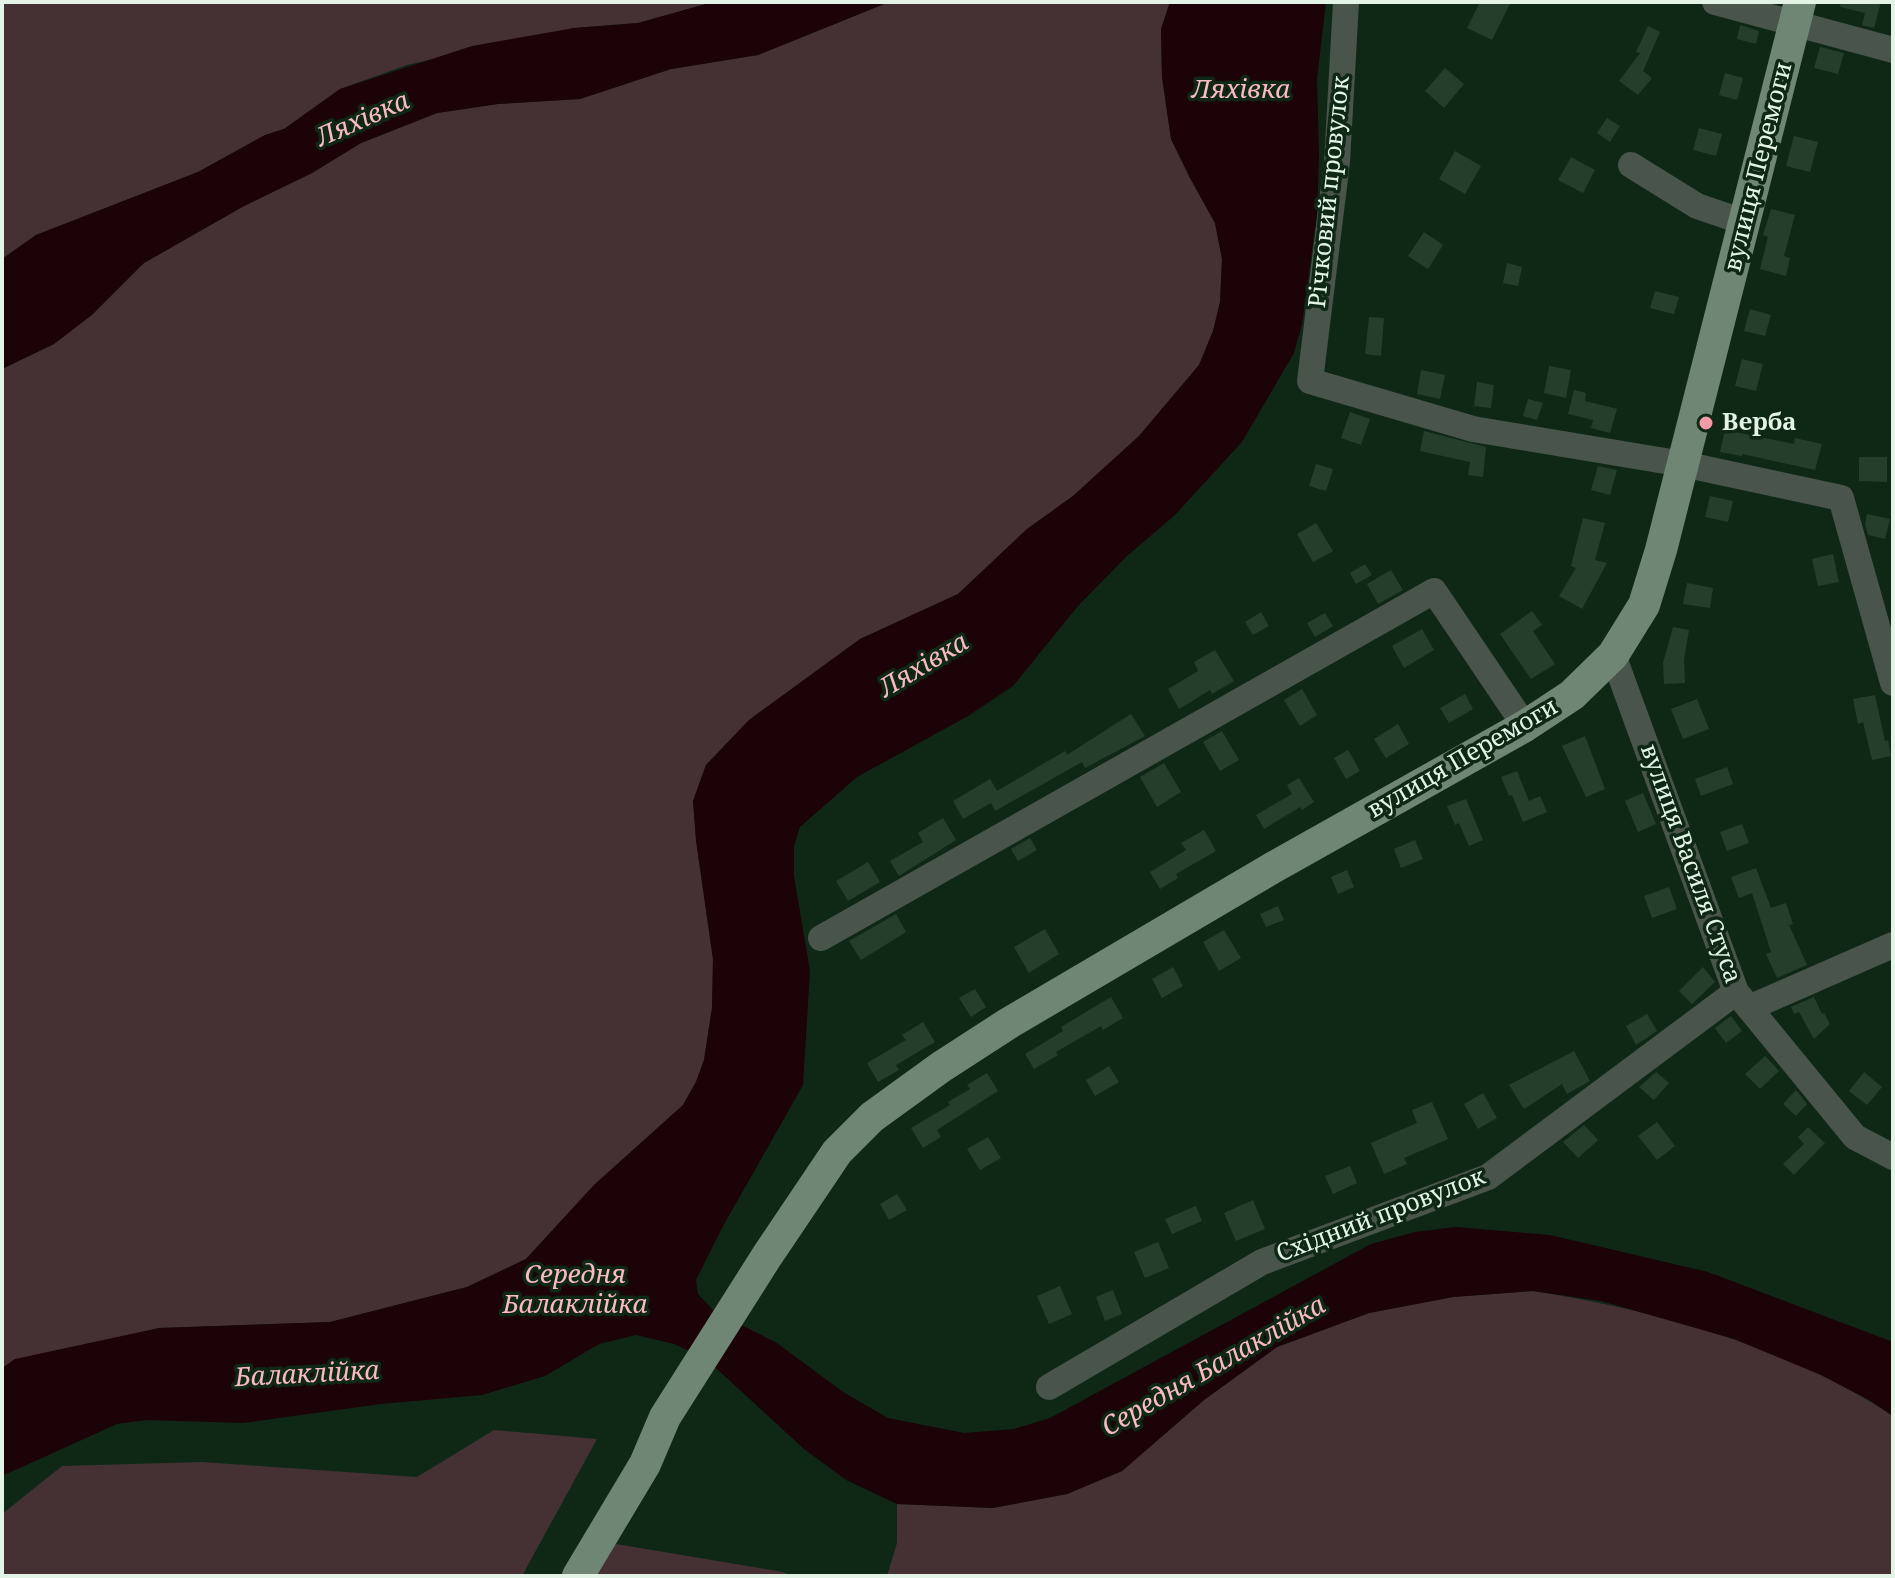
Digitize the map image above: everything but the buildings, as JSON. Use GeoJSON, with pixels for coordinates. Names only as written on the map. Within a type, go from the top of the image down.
{"type":"FeatureCollection","features":[{"type":"Feature","properties":{"kind":"main road","name":"вулиця Перемоги"},"geometry":{"type":"LineString","coordinates":[[578,1576],[645,1464],[665,1417],[767,1256],[837,1152],[872,1117],[1009,1023],[1261,875],[1525,726],[1572,695],[1613,655],[1644,605],[1683,464],[1797,14]]}},
{"type":"Feature","properties":{"kind":"street","name":"Річковий провулок"},"geometry":{"type":"LineString","coordinates":[[1346,2],[1337,162],[1310,381],[1473,429],[1683,464]]}},
{"type":"Feature","properties":{"kind":"street"},"geometry":{"type":"LineString","coordinates":[[1715,2],[1797,14],[1893,50]]}},
{"type":"Feature","properties":{"kind":"street"},"geometry":{"type":"LineString","coordinates":[[1631,165],[1697,206],[1744,222]]}},
{"type":"Feature","properties":{"kind":"street"},"geometry":{"type":"LineString","coordinates":[[1683,464],[1841,498],[1893,683]]}},
{"type":"Feature","properties":{"kind":"street"},"geometry":{"type":"LineString","coordinates":[[821,938],[1434,591],[1525,726]]}},
{"type":"Feature","properties":{"kind":"street","name":"вулиця Василя Стуса"},"geometry":{"type":"LineString","coordinates":[[1613,655],[1742,1000],[1855,1137],[1893,1157]]}},
{"type":"Feature","properties":{"kind":"street","name":"Східний провулок"},"geometry":{"type":"LineString","coordinates":[[1049,1387],[1262,1262],[1488,1177],[1742,1000],[1893,945]]}},
{"type":"Feature","properties":{"kind":"shaded area"},"geometry":{"type":"Polygon","coordinates":[[[2,2],[713,2],[638,23],[574,28],[407,65],[340,89],[284,129],[265,135],[198,172],[36,235],[2,259],[2,2]]]}},
{"type":"Feature","properties":{"kind":"shaded area"},"geometry":{"type":"Polygon","coordinates":[[[889,2],[1170,2],[1161,29],[1162,77],[1171,139],[1215,223],[1222,259],[1220,302],[1213,331],[1199,365],[1139,436],[1073,496],[1027,529],[958,594],[860,639],[749,720],[706,765],[693,801],[713,959],[712,1008],[704,1060],[696,1082],[683,1105],[594,1185],[526,1259],[467,1287],[330,1322],[159,1328],[2,1368],[2,369],[54,344],[144,263],[244,206],[312,173],[361,143],[437,113],[498,104],[580,99],[671,69],[758,55],[889,2]]]}},
{"type":"Feature","properties":{"kind":"shaded area"},"geometry":{"type":"Polygon","coordinates":[[[1533,1291],[1626,1309],[1720,1335],[1810,1370],[1893,1416],[1893,1576],[887,1576],[897,1543],[897,1504],[993,1508],[1067,1494],[1122,1471],[1204,1400],[1277,1347],[1369,1313],[1453,1297],[1533,1291]]]}},
{"type":"Feature","properties":{"kind":"shaded area"},"geometry":{"type":"Polygon","coordinates":[[[494,1430],[597,1439],[522,1576],[2,1576],[2,1514],[62,1466],[202,1462],[417,1477],[494,1430]]]}},
{"type":"Feature","properties":{"kind":"shaded area"},"geometry":{"type":"Polygon","coordinates":[[[616,1544],[783,1572],[791,1576],[577,1576],[616,1544]]]}},
{"type":"Feature","properties":{"kind":"water","name":"Ляхівка"},"geometry":{"type":"Polygon","coordinates":[[[713,2],[889,2],[758,55],[671,69],[580,99],[498,104],[437,113],[361,143],[312,173],[244,206],[144,263],[92,315],[54,344],[2,369],[2,259],[36,235],[198,172],[265,135],[284,129],[340,89],[472,46],[574,28],[638,23],[713,2]]]}},
{"type":"Feature","properties":{"kind":"water"},"geometry":{"type":"Polygon","coordinates":[[[1170,2],[1326,2],[1317,79],[1317,214],[1302,324],[1294,353],[1242,442],[1175,515],[1127,556],[1078,606],[1013,686],[968,716],[857,777],[800,827],[794,846],[794,876],[810,971],[803,1085],[722,1228],[696,1280],[698,1294],[714,1311],[777,1343],[843,1392],[888,1418],[964,1433],[1014,1429],[1050,1418],[1371,1244],[1415,1232],[1456,1227],[1550,1235],[1708,1272],[1893,1342],[1893,1416],[1821,1375],[1734,1339],[1601,1301],[1533,1291],[1453,1297],[1369,1313],[1277,1347],[1204,1400],[1122,1471],[1067,1494],[993,1508],[897,1504],[846,1480],[804,1449],[705,1358],[674,1344],[636,1335],[599,1344],[545,1376],[482,1395],[381,1404],[243,1423],[147,1420],[117,1424],[2,1476],[2,1368],[15,1359],[159,1328],[330,1322],[467,1287],[526,1259],[594,1185],[683,1105],[704,1060],[712,1008],[713,959],[693,801],[706,765],[749,720],[860,639],[958,594],[1027,529],[1073,496],[1139,436],[1199,365],[1213,331],[1220,302],[1222,259],[1215,223],[1171,139],[1162,77],[1161,29],[1170,2]]]}},
{"type":"Feature","properties":{"kind":"place","name":"Верба"},"geometry":{"type":"Point","coordinates":[1706,423]}},
{"type":"Feature","properties":{"kind":"water label","name":"Середня Балаклійка"},"geometry":{"type":"Point","coordinates":[575,1291]}},
{"type":"Feature","properties":{"kind":"water label","name":"Середня Балаклійка"},"geometry":{"type":"Point","coordinates":[1214,1367]}},
{"type":"Feature","properties":{"kind":"water label","name":"Балаклійка"},"geometry":{"type":"Point","coordinates":[307,1375]}}]}
